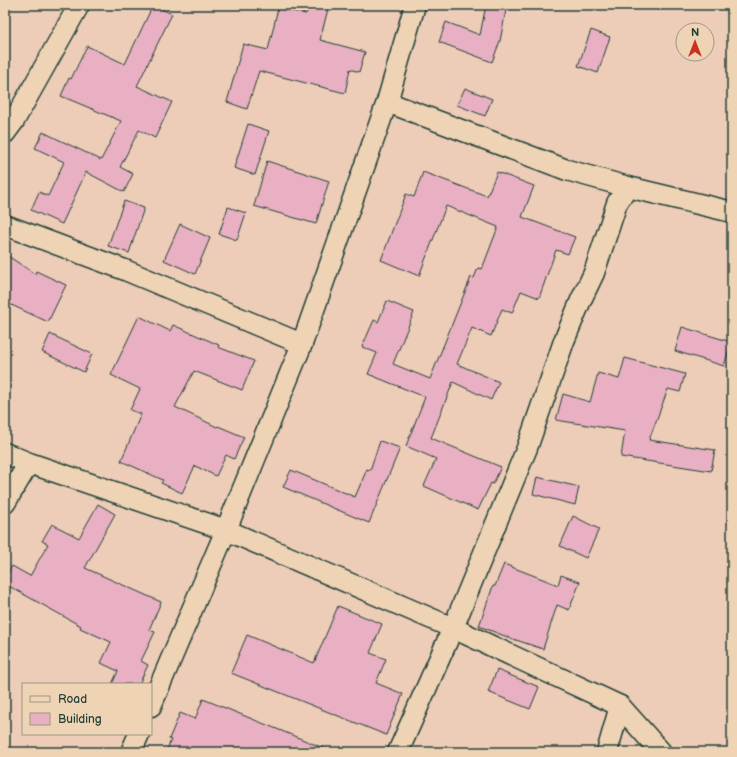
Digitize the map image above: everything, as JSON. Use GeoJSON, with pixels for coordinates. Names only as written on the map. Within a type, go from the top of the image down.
{"type":"FeatureCollection","features":[{"type":"Feature","properties":{"kind":"street"},"geometry":{"type":"LineString","coordinates":[[5,133],[14,121],[79,5]]}},
{"type":"Feature","properties":{"kind":"street"},"geometry":{"type":"LineString","coordinates":[[152,704],[226,530],[302,344],[387,102],[415,5]]}},
{"type":"Feature","properties":{"kind":"street"},"geometry":{"type":"LineString","coordinates":[[387,102],[567,170],[628,187],[732,212]]}},
{"type":"Feature","properties":{"kind":"street"},"geometry":{"type":"LineString","coordinates":[[398,752],[453,628],[527,448],[564,341],[594,273],[618,203],[628,187]]}},
{"type":"Feature","properties":{"kind":"street"},"geometry":{"type":"LineString","coordinates":[[5,225],[125,270],[302,344]]}},
{"type":"Feature","properties":{"kind":"street"},"geometry":{"type":"LineString","coordinates":[[5,453],[29,464],[226,530],[453,628],[620,706],[661,752]]}},
{"type":"Feature","properties":{"kind":"street"},"geometry":{"type":"LineString","coordinates":[[5,503],[29,464]]}},
{"type":"Feature","properties":{"kind":"street"},"geometry":{"type":"LineString","coordinates":[[607,752],[620,706]]}},
{"type":"Feature","properties":{"kind":"street"},"geometry":{"type":"LineString","coordinates":[[131,752],[139,735]]}},
{"type":"Feature","properties":{"kind":"building"},"geometry":{"type":"Polygon","coordinates":[[[153,5],[172,14],[137,86],[172,102],[155,138],[139,130],[120,167],[133,174],[124,192],[86,172],[62,224],[31,210],[39,192],[48,196],[64,162],[35,148],[43,132],[101,160],[121,121],[61,96],[69,78],[71,79],[87,46],[125,64],[153,5]]]}},
{"type":"Feature","properties":{"kind":"building"},"geometry":{"type":"Polygon","coordinates":[[[309,5],[329,5],[320,40],[365,52],[359,72],[350,69],[345,93],[259,71],[247,109],[227,102],[243,44],[268,50],[278,8],[306,14],[309,5]]]}},
{"type":"Feature","properties":{"kind":"building"},"geometry":{"type":"Polygon","coordinates":[[[486,5],[507,5],[500,41],[492,62],[439,42],[446,22],[480,35],[486,5]]]}},
{"type":"Feature","properties":{"kind":"building"},"geometry":{"type":"Polygon","coordinates":[[[591,30],[610,37],[598,73],[578,66],[591,30]]]}},
{"type":"Feature","properties":{"kind":"building"},"geometry":{"type":"Polygon","coordinates":[[[465,88],[492,99],[485,116],[457,105],[465,88]]]}},
{"type":"Feature","properties":{"kind":"building"},"geometry":{"type":"Polygon","coordinates":[[[248,124],[269,131],[255,175],[234,168],[248,124]]]}},
{"type":"Feature","properties":{"kind":"building"},"geometry":{"type":"Polygon","coordinates":[[[267,161],[329,181],[316,224],[254,206],[267,161]]]}},
{"type":"Feature","properties":{"kind":"building"},"geometry":{"type":"Polygon","coordinates":[[[423,172],[487,196],[497,172],[534,186],[522,217],[575,237],[568,254],[556,250],[539,298],[521,291],[512,313],[502,309],[491,336],[472,328],[457,364],[499,382],[491,400],[453,382],[431,438],[501,467],[493,484],[491,483],[478,510],[424,486],[436,459],[406,446],[425,397],[368,374],[377,353],[362,347],[374,320],[378,322],[387,301],[414,312],[393,364],[430,379],[471,277],[474,278],[478,268],[482,269],[498,227],[446,206],[419,276],[381,260],[406,194],[414,197],[423,172]]]}},
{"type":"Feature","properties":{"kind":"building"},"geometry":{"type":"Polygon","coordinates":[[[124,201],[144,208],[129,253],[108,246],[124,201]]]}},
{"type":"Feature","properties":{"kind":"building"},"geometry":{"type":"Polygon","coordinates":[[[228,207],[246,213],[237,240],[219,234],[228,207]]]}},
{"type":"Feature","properties":{"kind":"building"},"geometry":{"type":"Polygon","coordinates":[[[180,224],[210,238],[195,274],[164,260],[180,224]]]}},
{"type":"Feature","properties":{"kind":"building"},"geometry":{"type":"Polygon","coordinates":[[[5,254],[35,274],[36,271],[66,285],[48,322],[5,302],[5,254]]]}},
{"type":"Feature","properties":{"kind":"building"},"geometry":{"type":"Polygon","coordinates":[[[139,316],[170,331],[173,325],[219,345],[218,347],[254,361],[242,390],[194,371],[175,407],[217,427],[218,426],[244,437],[234,459],[226,455],[216,476],[195,466],[182,493],[161,483],[163,480],[121,461],[141,414],[130,410],[140,389],[111,375],[139,316]]]}},
{"type":"Feature","properties":{"kind":"building"},"geometry":{"type":"Polygon","coordinates":[[[682,327],[731,342],[724,366],[675,351],[682,327]]]}},
{"type":"Feature","properties":{"kind":"building"},"geometry":{"type":"Polygon","coordinates":[[[50,334],[92,354],[84,372],[42,352],[50,334]]]}},
{"type":"Feature","properties":{"kind":"building"},"geometry":{"type":"Polygon","coordinates":[[[625,358],[685,374],[680,392],[668,389],[649,440],[715,450],[711,471],[621,457],[625,431],[556,420],[563,394],[590,402],[598,373],[619,379],[625,358]]]}},
{"type":"Feature","properties":{"kind":"building"},"geometry":{"type":"Polygon","coordinates":[[[380,441],[400,448],[369,523],[283,487],[291,470],[355,497],[367,469],[370,470],[380,441]]]}},
{"type":"Feature","properties":{"kind":"building"},"geometry":{"type":"Polygon","coordinates":[[[537,477],[579,487],[575,505],[533,494],[537,477]]]}},
{"type":"Feature","properties":{"kind":"building"},"geometry":{"type":"Polygon","coordinates":[[[98,504],[115,514],[85,568],[161,602],[149,630],[155,632],[141,661],[148,665],[139,683],[112,683],[118,671],[101,663],[111,642],[80,628],[81,626],[5,584],[5,578],[12,566],[30,576],[48,544],[42,541],[52,524],[79,538],[98,504]]]}},
{"type":"Feature","properties":{"kind":"building"},"geometry":{"type":"Polygon","coordinates":[[[573,516],[599,529],[586,558],[560,546],[573,516]]]}},
{"type":"Feature","properties":{"kind":"building"},"geometry":{"type":"Polygon","coordinates":[[[504,564],[558,585],[561,575],[580,582],[569,610],[557,605],[543,649],[479,626],[493,586],[495,586],[504,564]]]}},
{"type":"Feature","properties":{"kind":"building"},"geometry":{"type":"Polygon","coordinates":[[[338,606],[382,624],[370,653],[386,659],[376,683],[403,694],[386,735],[231,673],[247,635],[314,663],[338,606]]]}},
{"type":"Feature","properties":{"kind":"building"},"geometry":{"type":"Polygon","coordinates":[[[497,670],[539,687],[530,709],[488,692],[497,670]]]}},
{"type":"Feature","properties":{"kind":"building"},"geometry":{"type":"Polygon","coordinates":[[[203,699],[331,752],[166,752],[171,740],[169,739],[180,713],[195,719],[203,699]]]}}]}
